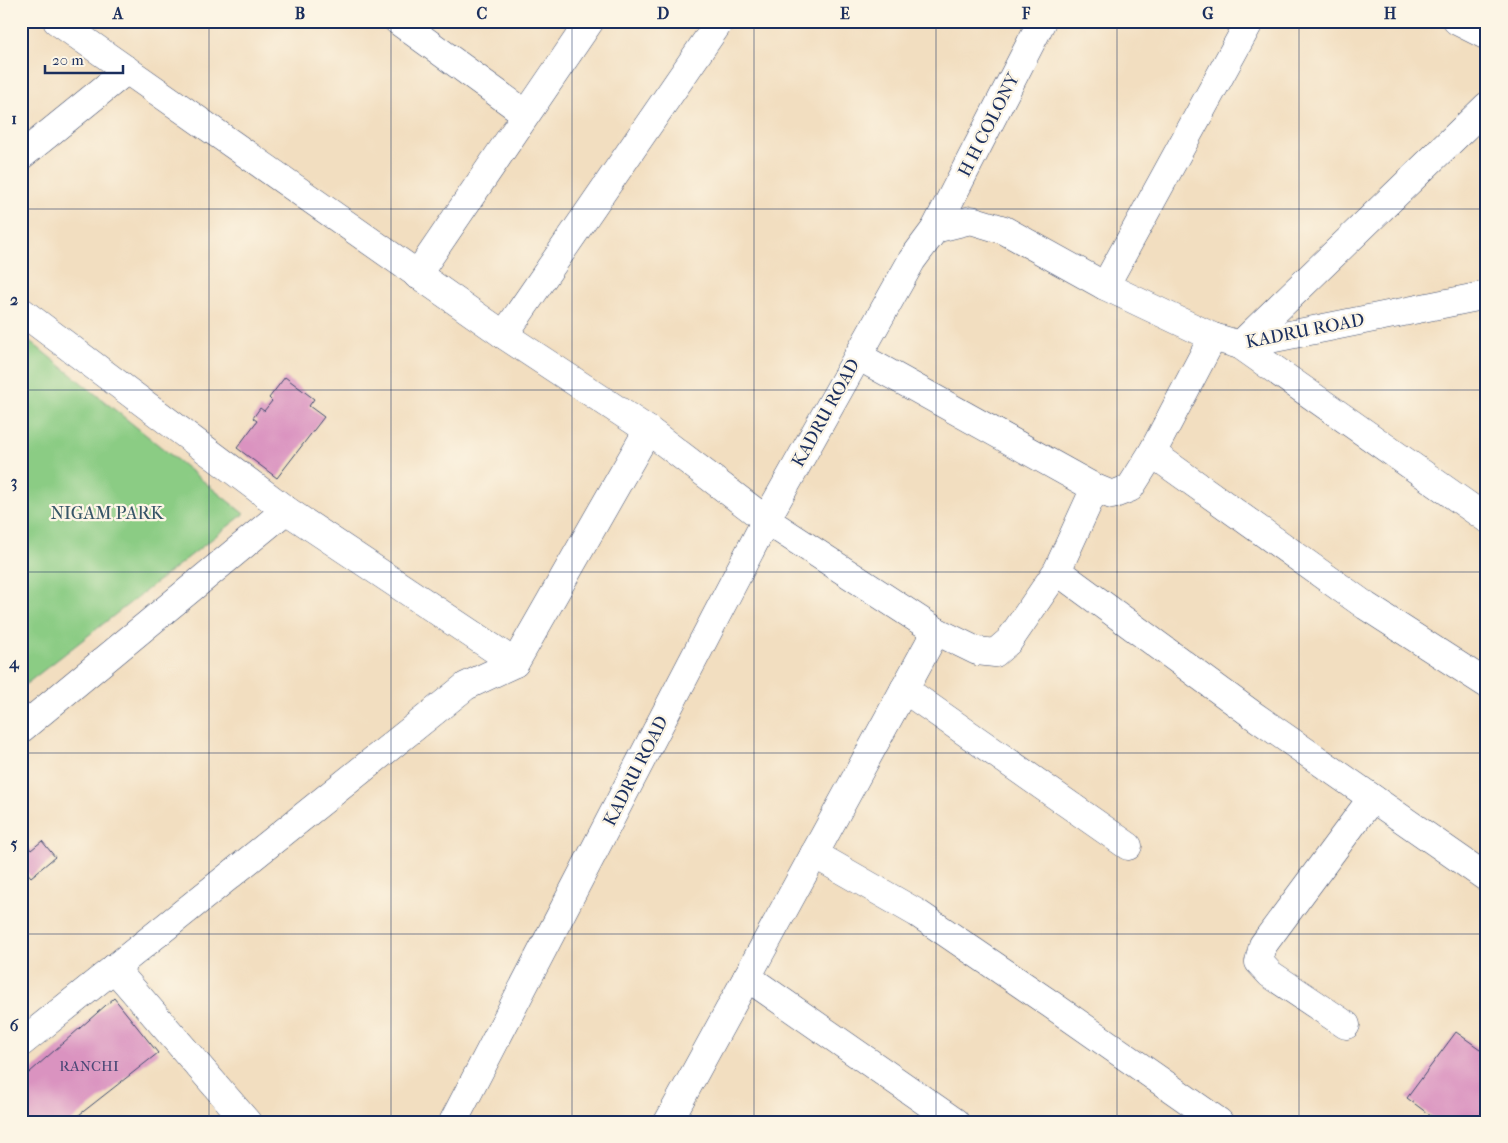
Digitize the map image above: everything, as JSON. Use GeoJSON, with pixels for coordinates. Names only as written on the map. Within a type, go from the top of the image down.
{"type":"FeatureCollection","features":[{"type":"Feature","properties":{"kind":"street"},"geometry":{"type":"LineString","coordinates":[[57,21],[504,336],[648,430],[766,520],[936,631],[977,651],[995,652],[1009,641],[1057,571],[1095,488]]}},
{"type":"Feature","properties":{"kind":"street"},"geometry":{"type":"LineString","coordinates":[[398,21],[526,114]]}},
{"type":"Feature","properties":{"kind":"street"},"geometry":{"type":"LineString","coordinates":[[417,275],[590,21]]}},
{"type":"Feature","properties":{"kind":"street"},"geometry":{"type":"LineString","coordinates":[[504,336],[720,21]]}},
{"type":"Feature","properties":{"kind":"street","name":"H H COLONY"},"geometry":{"type":"LineString","coordinates":[[935,229],[1042,21]]}},
{"type":"Feature","properties":{"kind":"street"},"geometry":{"type":"LineString","coordinates":[[1105,286],[1250,21]]}},
{"type":"Feature","properties":{"kind":"street"},"geometry":{"type":"LineString","coordinates":[[1457,21],[1487,36]]}},
{"type":"Feature","properties":{"kind":"street"},"geometry":{"type":"LineString","coordinates":[[21,156],[127,70]]}},
{"type":"Feature","properties":{"kind":"street"},"geometry":{"type":"LineString","coordinates":[[1487,106],[1240,345],[1487,519]]}},
{"type":"Feature","properties":{"kind":"street","name":"KADRU ROAD"},"geometry":{"type":"LineString","coordinates":[[454,1122],[766,520],[912,260],[935,229],[971,220],[1004,230],[1105,286],[1214,337],[1240,345],[1487,295]]}},
{"type":"Feature","properties":{"kind":"street"},"geometry":{"type":"LineString","coordinates":[[21,311],[286,510],[515,663]]}},
{"type":"Feature","properties":{"kind":"street"},"geometry":{"type":"LineString","coordinates":[[858,356],[1095,488],[1112,495],[1130,488],[1152,453],[1214,337]]}},
{"type":"Feature","properties":{"kind":"street"},"geometry":{"type":"LineString","coordinates":[[21,1042],[466,686],[515,663],[648,430]]}},
{"type":"Feature","properties":{"kind":"street"},"geometry":{"type":"LineString","coordinates":[[1152,453],[1366,606],[1487,684]]}},
{"type":"Feature","properties":{"kind":"street"},"geometry":{"type":"LineString","coordinates":[[21,729],[286,510]]}},
{"type":"Feature","properties":{"kind":"street"},"geometry":{"type":"LineString","coordinates":[[1057,571],[1253,715],[1487,878]]}},
{"type":"Feature","properties":{"kind":"street"},"geometry":{"type":"LineString","coordinates":[[668,1122],[936,631]]}},
{"type":"Feature","properties":{"kind":"street"},"geometry":{"type":"LineString","coordinates":[[904,689],[1128,846]]}},
{"type":"Feature","properties":{"kind":"street"},"geometry":{"type":"LineString","coordinates":[[1346,1025],[1270,974],[1259,962],[1263,945],[1372,798]]}},
{"type":"Feature","properties":{"kind":"street"},"geometry":{"type":"LineString","coordinates":[[814,854],[917,914],[1052,1005],[1219,1122]]}},
{"type":"Feature","properties":{"kind":"street"},"geometry":{"type":"LineString","coordinates":[[114,968],[247,1122]]}},
{"type":"Feature","properties":{"kind":"street"},"geometry":{"type":"LineString","coordinates":[[747,978],[955,1122]]}},
{"type":"Feature","properties":{"kind":"green space","name":"NIGAM PARK"},"geometry":{"type":"Polygon","coordinates":[[[21,334],[244,514],[21,688],[21,334]]]}},
{"type":"Feature","properties":{"kind":"building"},"geometry":{"type":"Polygon","coordinates":[[[285,377],[314,399],[309,406],[324,417],[277,478],[237,448],[257,421],[253,418],[260,408],[264,411],[272,401],[269,398],[285,377]]]}},
{"type":"Feature","properties":{"kind":"building"},"geometry":{"type":"Polygon","coordinates":[[[21,838],[31,850],[42,841],[55,857],[31,877],[23,868],[21,870],[21,838]]]}},
{"type":"Feature","properties":{"kind":"building"},"geometry":{"type":"Polygon","coordinates":[[[114,998],[158,1053],[70,1122],[21,1122],[21,1080],[114,998]]]}},
{"type":"Feature","properties":{"kind":"building"},"geometry":{"type":"Polygon","coordinates":[[[1456,1032],[1487,1054],[1487,1118],[1484,1122],[1439,1122],[1407,1098],[1456,1032]]]}}]}
